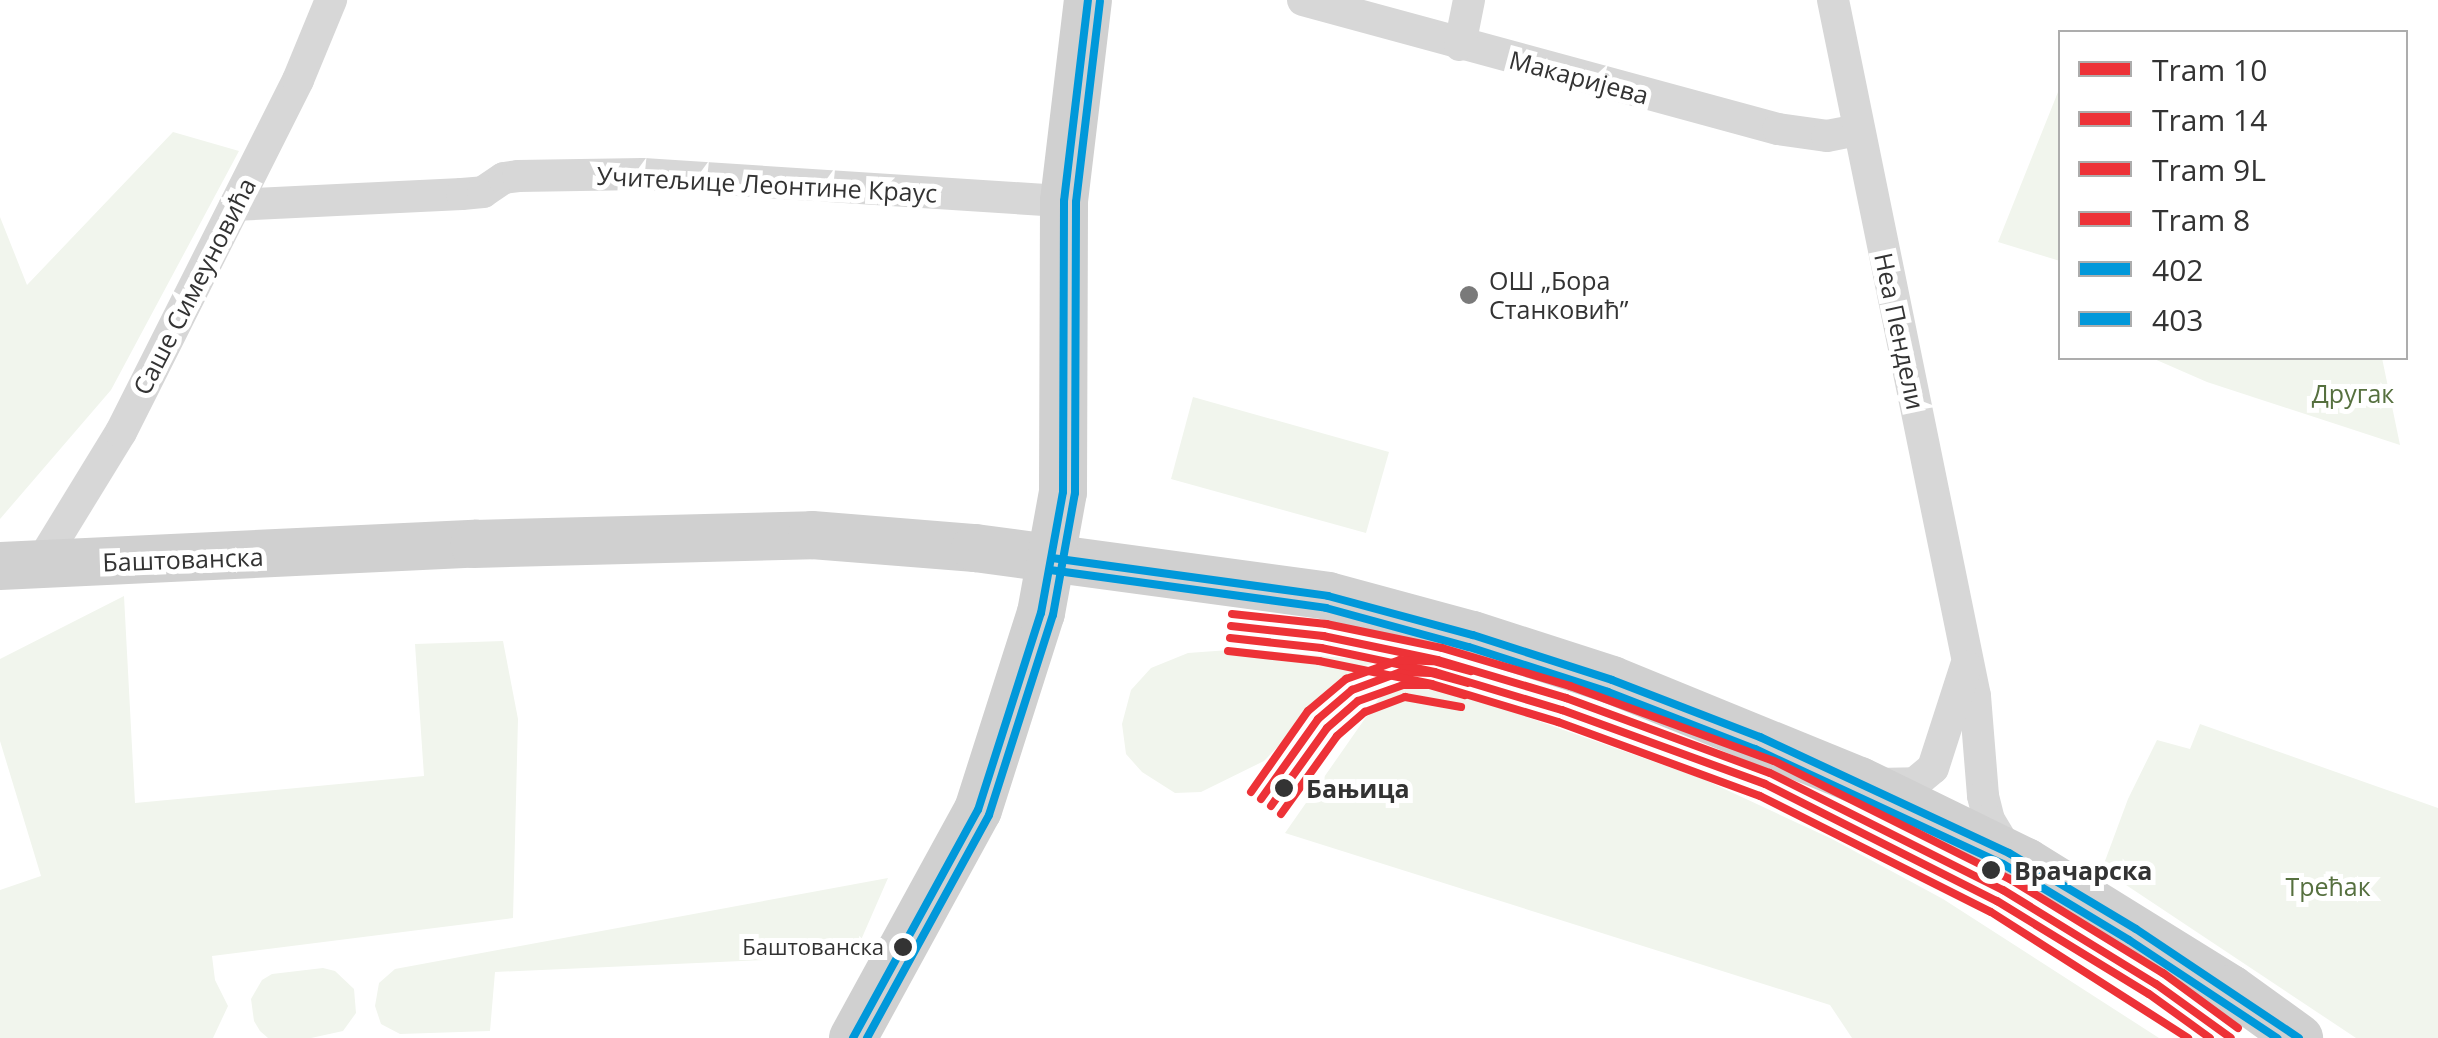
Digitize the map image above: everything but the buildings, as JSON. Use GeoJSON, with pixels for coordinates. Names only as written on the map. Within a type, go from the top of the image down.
{"type":"FeatureCollection","features":[{"type":"Feature","properties":{"kind":"street","name":"Саше Симеуновића"},"geometry":{"type":"LineString","coordinates":[[20,565],[121,432],[298,80],[332,0]]}},
{"type":"Feature","properties":{"kind":"street"},"geometry":{"type":"LineString","coordinates":[[853,1038],[978,810],[1029,657],[1052,558],[1062,492],[1066,400],[1064,200],[1088,0]]}},
{"type":"Feature","properties":{"kind":"street","name":"Макаријева"},"geometry":{"type":"LineString","coordinates":[[1303,0],[1805,136],[1858,130]]}},
{"type":"Feature","properties":{"kind":"street"},"geometry":{"type":"LineString","coordinates":[[1460,45],[1468,0]]}},
{"type":"Feature","properties":{"kind":"street","name":"Неа Пендели"},"geometry":{"type":"LineString","coordinates":[[1834,0],[1981,729],[1983,796],[1989,820],[2009,853]]}},
{"type":"Feature","properties":{"kind":"street","name":"Учитељице Леонтине Краус"},"geometry":{"type":"LineString","coordinates":[[235,205],[482,192],[504,178],[518,176],[642,174],[1064,200]]}},
{"type":"Feature","properties":{"kind":"street","name":"Баштованска"},"geometry":{"type":"LineString","coordinates":[[20,565],[474,544],[812,535],[1052,558],[1278,588],[1376,606],[1612,680],[1860,781],[2009,853],[2136,928],[2299,1038]]}},
{"type":"Feature","properties":{"kind":"street","name":"Неа Пендели"},"geometry":{"type":"LineString","coordinates":[[1860,781],[1894,786],[1926,776],[1949,726],[1966,662]]}},
{"type":"Feature","properties":{"kind":"green space"},"geometry":{"type":"Polygon","coordinates":[[[2058,92],[2058,260],[1998,242],[2058,92]]]}},
{"type":"Feature","properties":{"kind":"green space"},"geometry":{"type":"Polygon","coordinates":[[[173,132],[239,151],[111,390],[0,519],[0,217],[27,285],[173,132]]]}},
{"type":"Feature","properties":{"kind":"green space","name":"Другак"},"geometry":{"type":"Polygon","coordinates":[[[2157,360],[2382,360],[2400,445],[2207,382],[2157,360]]]}},
{"type":"Feature","properties":{"kind":"green space"},"geometry":{"type":"Polygon","coordinates":[[[1193,397],[1389,452],[1366,533],[1171,479],[1193,397]]]}},
{"type":"Feature","properties":{"kind":"green space"},"geometry":{"type":"Polygon","coordinates":[[[124,596],[135,803],[424,776],[415,644],[503,641],[518,719],[513,918],[212,956],[215,980],[228,1006],[213,1038],[0,1038],[0,890],[41,876],[0,741],[0,659],[124,596]]]}},
{"type":"Feature","properties":{"kind":"green space"},"geometry":{"type":"Polygon","coordinates":[[[1243,649],[1378,661],[1352,671],[1264,761],[1201,792],[1175,793],[1142,772],[1126,754],[1122,724],[1131,690],[1151,668],[1188,653],[1243,649]]]}},
{"type":"Feature","properties":{"kind":"green space"},"geometry":{"type":"Polygon","coordinates":[[[1425,681],[1703,779],[1832,839],[1943,899],[2159,1038],[1852,1038],[1830,1005],[1285,833],[1387,687],[1425,681]]]}},
{"type":"Feature","properties":{"kind":"green space","name":"Трећак"},"geometry":{"type":"Polygon","coordinates":[[[2200,724],[2438,808],[2438,1038],[2356,1038],[2102,869],[2128,799],[2157,740],[2190,749],[2200,724]]]}},
{"type":"Feature","properties":{"kind":"green space"},"geometry":{"type":"Polygon","coordinates":[[[888,878],[854,956],[495,972],[490,1031],[400,1034],[381,1024],[375,1006],[379,983],[395,969],[888,878]]]}},
{"type":"Feature","properties":{"kind":"green space"},"geometry":{"type":"Polygon","coordinates":[[[323,968],[335,971],[354,989],[356,1013],[343,1031],[311,1038],[268,1038],[260,1031],[254,1021],[251,999],[262,980],[272,974],[323,968]]]}},
{"type":"Feature","properties":{"kind":"tram line","name":"9L"},"geometry":{"type":"LineString","coordinates":[[1232,614],[1326,624],[1442,648],[1570,686],[1774,761],[2010,879],[2163,973],[2238,1028]]}},
{"type":"Feature","properties":{"kind":"tram line","name":"10"},"geometry":{"type":"LineString","coordinates":[[1231,626],[1323,636],[1438,660],[1566,698],[1770,773],[2003,890],[2156,984],[2231,1038]]}},
{"type":"Feature","properties":{"kind":"tram line","name":"14"},"geometry":{"type":"LineString","coordinates":[[1230,638],[1321,648],[1435,672],[1562,710],[1765,784],[1997,901],[2149,994],[2210,1038]]}},
{"type":"Feature","properties":{"kind":"tram line","name":"8"},"geometry":{"type":"LineString","coordinates":[[1228,651],[1319,661],[1432,684],[1558,722],[1760,796],[1991,912],[2188,1038]]}},
{"type":"Feature","properties":{"kind":"tram line","name":"9L"},"geometry":{"type":"LineString","coordinates":[[1251,792],[1308,711],[1346,679],[1400,660],[1433,661],[1471,671]]}},
{"type":"Feature","properties":{"kind":"tram line","name":"10"},"geometry":{"type":"LineString","coordinates":[[1261,799],[1318,719],[1352,690],[1401,672],[1431,673],[1468,683]]}},
{"type":"Feature","properties":{"kind":"tram line","name":"14"},"geometry":{"type":"LineString","coordinates":[[1271,806],[1327,728],[1358,701],[1403,685],[1429,685],[1465,695]]}},
{"type":"Feature","properties":{"kind":"tram line","name":"8"},"geometry":{"type":"LineString","coordinates":[[1281,814],[1337,736],[1365,712],[1405,697],[1461,707]]}},
{"type":"Feature","properties":{"kind":"transit line","name":"402"},"geometry":{"type":"LineString","coordinates":[[853,1038],[978,810],[1041,613],[1063,492],[1064,201],[1088,0]]}},
{"type":"Feature","properties":{"kind":"transit line","name":"403"},"geometry":{"type":"LineString","coordinates":[[867,1038],[989,815],[1053,615],[1075,493],[1076,202],[1100,1]]}},
{"type":"Feature","properties":{"kind":"transit line","name":"402"},"geometry":{"type":"LineString","coordinates":[[1052,558],[1328,596],[1473,635],[1612,680],[1760,737],[2009,853],[2136,929],[2299,1038]]}},
{"type":"Feature","properties":{"kind":"transit line","name":"403"},"geometry":{"type":"LineString","coordinates":[[1050,570],[1326,608],[1469,647],[1608,692],[1755,749],[2003,864],[2129,940],[2277,1038]]}},
{"type":"Feature","properties":{"kind":"place","name":"ОШ „Бора Станковић”"},"geometry":{"type":"Point","coordinates":[1469,295]}},
{"type":"Feature","properties":{"kind":"place","name":"Бањица"},"geometry":{"type":"Point","coordinates":[1284,788]}},
{"type":"Feature","properties":{"kind":"place","name":"Врачарска"},"geometry":{"type":"Point","coordinates":[1991,870]}},
{"type":"Feature","properties":{"kind":"place","name":"Баштованска"},"geometry":{"type":"Point","coordinates":[903,947]}}]}
